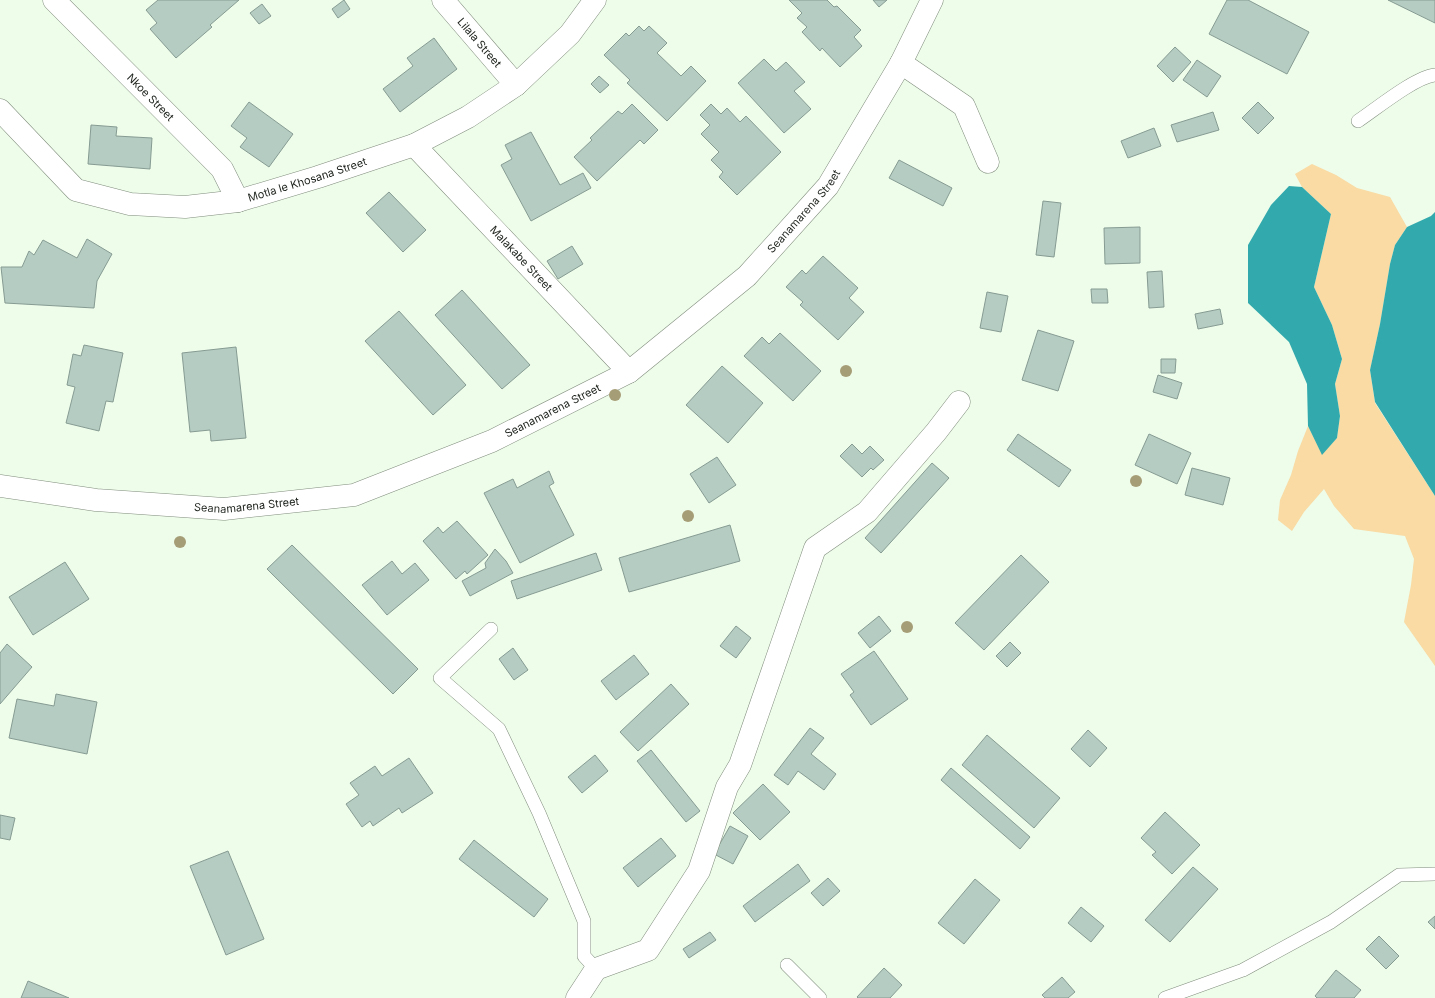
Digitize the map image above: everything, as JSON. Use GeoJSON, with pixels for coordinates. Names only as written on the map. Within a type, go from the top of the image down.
{"type":"FeatureCollection","features":[{"type":"Feature","properties":{"kind":"street","name":"Nkoe Street"},"geometry":{"type":"LineString","coordinates":[[54,0],[222,169],[238,201]]}},
{"type":"Feature","properties":{"kind":"street","name":"Lilala Street"},"geometry":{"type":"LineString","coordinates":[[443,0],[516,85]]}},
{"type":"Feature","properties":{"kind":"street","name":"Motla le Khosana Street"},"geometry":{"type":"LineString","coordinates":[[0,110],[76,190],[130,204],[185,207],[238,201],[318,178],[414,145],[468,117],[516,85],[570,34],[595,0]]}},
{"type":"Feature","properties":{"kind":"street","name":"Seanamarena Street"},"geometry":{"type":"LineString","coordinates":[[0,486],[96,500],[224,509],[354,495],[492,441],[629,372],[747,276],[828,186],[901,62],[932,0]]}},
{"type":"Feature","properties":{"kind":"street"},"geometry":{"type":"LineString","coordinates":[[901,62],[964,106],[988,162]]}},
{"type":"Feature","properties":{"kind":"street","name":"Malakabe Street"},"geometry":{"type":"LineString","coordinates":[[414,145],[629,372]]}},
{"type":"Feature","properties":{"kind":"street"},"geometry":{"type":"LineString","coordinates":[[577,998],[596,969],[648,950],[699,870],[727,787],[740,765],[815,548],[867,512],[936,432],[959,402]]}},
{"type":"Feature","properties":{"kind":"lane"},"geometry":{"type":"LineString","coordinates":[[1358,121],[1415,83],[1427,76],[1435,75]]}},
{"type":"Feature","properties":{"kind":"lane"},"geometry":{"type":"LineString","coordinates":[[491,629],[440,678],[499,729],[539,813],[584,921],[584,956],[596,969]]}},
{"type":"Feature","properties":{"kind":"lane"},"geometry":{"type":"LineString","coordinates":[[1165,998],[1243,970],[1331,922],[1399,875],[1435,874]]}},
{"type":"Feature","properties":{"kind":"lane"},"geometry":{"type":"LineString","coordinates":[[787,965],[820,998]]}},
{"type":"Feature","properties":{"kind":"shaded area"},"geometry":{"type":"Polygon","coordinates":[[[1312,164],[1336,175],[1357,188],[1390,197],[1407,227],[1395,245],[1390,264],[1380,324],[1370,370],[1375,403],[1435,496],[1435,666],[1404,622],[1414,559],[1405,536],[1354,529],[1334,506],[1324,489],[1304,512],[1292,531],[1278,520],[1280,500],[1291,475],[1298,451],[1308,426],[1322,454],[1337,438],[1340,416],[1335,384],[1342,359],[1332,325],[1314,287],[1331,214],[1302,187],[1295,174],[1312,164]]]}},
{"type":"Feature","properties":{"kind":"water"},"geometry":{"type":"Polygon","coordinates":[[[1289,186],[1302,187],[1331,214],[1314,287],[1332,325],[1342,359],[1335,384],[1340,416],[1337,438],[1322,455],[1308,426],[1307,384],[1289,342],[1248,303],[1248,245],[1271,205],[1289,186]]]}},
{"type":"Feature","properties":{"kind":"water"},"geometry":{"type":"Polygon","coordinates":[[[1435,212],[1435,496],[1375,402],[1370,370],[1395,245],[1407,227],[1431,216],[1435,212]]]}},
{"type":"Feature","properties":{"kind":"building"},"geometry":{"type":"Polygon","coordinates":[[[158,0],[239,0],[210,25],[212,27],[176,58],[150,29],[157,23],[146,10],[158,0]]]}},
{"type":"Feature","properties":{"kind":"building"},"geometry":{"type":"Polygon","coordinates":[[[344,0],[350,9],[338,18],[332,9],[344,0]]]}},
{"type":"Feature","properties":{"kind":"building"},"geometry":{"type":"Polygon","coordinates":[[[789,0],[827,0],[834,7],[837,6],[861,30],[854,37],[862,46],[840,67],[822,48],[820,51],[802,32],[807,27],[797,18],[802,13],[789,0]]]}},
{"type":"Feature","properties":{"kind":"building"},"geometry":{"type":"Polygon","coordinates":[[[873,0],[887,0],[879,7],[873,0]]]}},
{"type":"Feature","properties":{"kind":"building"},"geometry":{"type":"Polygon","coordinates":[[[1227,0],[1248,0],[1309,32],[1287,74],[1209,34],[1227,0]]]}},
{"type":"Feature","properties":{"kind":"building"},"geometry":{"type":"Polygon","coordinates":[[[1388,0],[1435,0],[1435,23],[1388,0]]]}},
{"type":"Feature","properties":{"kind":"building"},"geometry":{"type":"Polygon","coordinates":[[[262,4],[271,16],[259,24],[250,13],[262,4]]]}},
{"type":"Feature","properties":{"kind":"building"},"geometry":{"type":"Polygon","coordinates":[[[639,26],[644,31],[649,26],[667,43],[657,53],[681,76],[691,66],[706,81],[667,121],[627,83],[630,80],[604,55],[626,33],[629,36],[639,26]]]}},
{"type":"Feature","properties":{"kind":"building"},"geometry":{"type":"Polygon","coordinates":[[[434,38],[457,69],[400,112],[383,89],[413,66],[407,58],[434,38]]]}},
{"type":"Feature","properties":{"kind":"building"},"geometry":{"type":"Polygon","coordinates":[[[1175,47],[1191,62],[1173,82],[1157,66],[1175,47]]]}},
{"type":"Feature","properties":{"kind":"building"},"geometry":{"type":"Polygon","coordinates":[[[764,59],[776,71],[786,62],[805,82],[794,91],[811,109],[784,133],[738,83],[764,59]]]}},
{"type":"Feature","properties":{"kind":"building"},"geometry":{"type":"Polygon","coordinates":[[[1197,60],[1221,76],[1207,97],[1183,80],[1197,60]]]}},
{"type":"Feature","properties":{"kind":"building"},"geometry":{"type":"Polygon","coordinates":[[[599,76],[609,85],[600,93],[591,84],[599,76]]]}},
{"type":"Feature","properties":{"kind":"building"},"geometry":{"type":"Polygon","coordinates":[[[249,102],[293,134],[269,167],[240,147],[247,138],[231,126],[249,102]]]}},
{"type":"Feature","properties":{"kind":"building"},"geometry":{"type":"Polygon","coordinates":[[[1258,102],[1274,118],[1258,134],[1242,118],[1258,102]]]}},
{"type":"Feature","properties":{"kind":"building"},"geometry":{"type":"Polygon","coordinates":[[[632,104],[658,130],[644,144],[640,140],[597,181],[574,157],[592,140],[590,138],[618,111],[622,114],[632,104]]]}},
{"type":"Feature","properties":{"kind":"building"},"geometry":{"type":"Polygon","coordinates":[[[711,104],[721,114],[727,108],[740,122],[746,116],[781,152],[737,195],[719,177],[723,172],[711,160],[719,152],[701,134],[710,125],[700,115],[711,104]]]}},
{"type":"Feature","properties":{"kind":"building"},"geometry":{"type":"Polygon","coordinates":[[[1213,112],[1219,130],[1177,142],[1171,125],[1213,112]]]}},
{"type":"Feature","properties":{"kind":"building"},"geometry":{"type":"Polygon","coordinates":[[[91,125],[117,127],[116,136],[152,138],[150,169],[88,164],[91,125]]]}},
{"type":"Feature","properties":{"kind":"building"},"geometry":{"type":"Polygon","coordinates":[[[1154,128],[1161,146],[1128,158],[1121,141],[1154,128]]]}},
{"type":"Feature","properties":{"kind":"building"},"geometry":{"type":"Polygon","coordinates":[[[531,132],[560,185],[583,173],[591,188],[531,221],[501,165],[512,159],[505,145],[531,132]]]}},
{"type":"Feature","properties":{"kind":"building"},"geometry":{"type":"Polygon","coordinates":[[[899,160],[952,188],[943,206],[889,178],[899,160]]]}},
{"type":"Feature","properties":{"kind":"building"},"geometry":{"type":"Polygon","coordinates":[[[389,192],[426,230],[403,252],[366,213],[389,192]]]}},
{"type":"Feature","properties":{"kind":"building"},"geometry":{"type":"Polygon","coordinates":[[[1043,201],[1061,203],[1054,257],[1036,255],[1043,201]]]}},
{"type":"Feature","properties":{"kind":"building"},"geometry":{"type":"Polygon","coordinates":[[[1140,227],[1140,263],[1105,264],[1104,228],[1140,227]]]}},
{"type":"Feature","properties":{"kind":"building"},"geometry":{"type":"Polygon","coordinates":[[[87,239],[112,254],[97,281],[94,308],[5,303],[1,267],[22,267],[29,251],[34,255],[43,240],[77,258],[87,239]]]}},
{"type":"Feature","properties":{"kind":"building"},"geometry":{"type":"Polygon","coordinates":[[[572,246],[583,264],[558,279],[547,261],[572,246]]]}},
{"type":"Feature","properties":{"kind":"building"},"geometry":{"type":"Polygon","coordinates":[[[823,256],[858,288],[849,298],[864,312],[838,340],[800,305],[803,302],[786,287],[802,270],[806,274],[823,256]]]}},
{"type":"Feature","properties":{"kind":"building"},"geometry":{"type":"Polygon","coordinates":[[[1162,271],[1164,307],[1149,308],[1147,272],[1162,271]]]}},
{"type":"Feature","properties":{"kind":"building"},"geometry":{"type":"Polygon","coordinates":[[[1091,289],[1107,289],[1108,303],[1092,303],[1091,289]]]}},
{"type":"Feature","properties":{"kind":"building"},"geometry":{"type":"Polygon","coordinates":[[[462,290],[530,365],[502,389],[435,315],[462,290]]]}},
{"type":"Feature","properties":{"kind":"building"},"geometry":{"type":"Polygon","coordinates":[[[987,292],[1008,296],[1001,332],[980,328],[987,292]]]}},
{"type":"Feature","properties":{"kind":"building"},"geometry":{"type":"Polygon","coordinates":[[[1220,309],[1223,324],[1198,329],[1195,314],[1220,309]]]}},
{"type":"Feature","properties":{"kind":"building"},"geometry":{"type":"Polygon","coordinates":[[[399,311],[466,385],[433,415],[365,341],[399,311]]]}},
{"type":"Feature","properties":{"kind":"building"},"geometry":{"type":"Polygon","coordinates":[[[1038,330],[1074,341],[1058,391],[1022,380],[1038,330]]]}},
{"type":"Feature","properties":{"kind":"building"},"geometry":{"type":"Polygon","coordinates":[[[780,333],[821,371],[793,401],[744,356],[762,337],[769,344],[780,333]]]}},
{"type":"Feature","properties":{"kind":"building"},"geometry":{"type":"Polygon","coordinates":[[[84,345],[123,353],[113,402],[106,401],[99,431],[66,423],[75,387],[67,385],[73,354],[81,356],[84,345]]]}},
{"type":"Feature","properties":{"kind":"building"},"geometry":{"type":"Polygon","coordinates":[[[236,347],[246,438],[211,441],[210,430],[190,432],[182,353],[236,347]]]}},
{"type":"Feature","properties":{"kind":"building"},"geometry":{"type":"Polygon","coordinates":[[[1161,359],[1176,359],[1175,373],[1161,373],[1161,359]]]}},
{"type":"Feature","properties":{"kind":"building"},"geometry":{"type":"Polygon","coordinates":[[[722,366],[763,403],[728,443],[686,405],[722,366]]]}},
{"type":"Feature","properties":{"kind":"building"},"geometry":{"type":"Polygon","coordinates":[[[1158,375],[1182,383],[1177,399],[1153,392],[1158,375]]]}},
{"type":"Feature","properties":{"kind":"building"},"geometry":{"type":"Polygon","coordinates":[[[1018,434],[1071,470],[1059,487],[1007,450],[1018,434]]]}},
{"type":"Feature","properties":{"kind":"building"},"geometry":{"type":"Polygon","coordinates":[[[1149,434],[1191,453],[1177,484],[1135,465],[1149,434]]]}},
{"type":"Feature","properties":{"kind":"building"},"geometry":{"type":"Polygon","coordinates":[[[852,444],[862,454],[870,446],[884,460],[873,470],[871,468],[862,477],[840,456],[852,444]]]}},
{"type":"Feature","properties":{"kind":"building"},"geometry":{"type":"Polygon","coordinates":[[[717,457],[736,485],[709,503],[690,474],[717,457]]]}},
{"type":"Feature","properties":{"kind":"building"},"geometry":{"type":"Polygon","coordinates":[[[932,463],[949,478],[881,553],[865,538],[932,463]]]}},
{"type":"Feature","properties":{"kind":"building"},"geometry":{"type":"Polygon","coordinates":[[[1192,468],[1230,478],[1223,505],[1185,495],[1192,468]]]}},
{"type":"Feature","properties":{"kind":"building"},"geometry":{"type":"Polygon","coordinates":[[[549,471],[554,483],[549,486],[574,535],[520,563],[484,493],[513,479],[517,488],[549,471]]]}},
{"type":"Feature","properties":{"kind":"building"},"geometry":{"type":"Polygon","coordinates":[[[457,521],[488,555],[467,574],[465,571],[456,579],[423,541],[438,527],[443,533],[457,521]]]}},
{"type":"Feature","properties":{"kind":"building"},"geometry":{"type":"Polygon","coordinates":[[[730,525],[740,561],[629,592],[619,558],[730,525]]]}},
{"type":"Feature","properties":{"kind":"building"},"geometry":{"type":"Polygon","coordinates":[[[292,545],[418,669],[393,694],[267,569],[292,545]]]}},
{"type":"Feature","properties":{"kind":"building"},"geometry":{"type":"Polygon","coordinates":[[[495,549],[506,561],[513,573],[470,596],[462,581],[486,568],[485,563],[495,549]]]}},
{"type":"Feature","properties":{"kind":"building"},"geometry":{"type":"Polygon","coordinates":[[[596,553],[602,570],[517,599],[511,581],[596,553]]]}},
{"type":"Feature","properties":{"kind":"building"},"geometry":{"type":"Polygon","coordinates":[[[1021,555],[1049,582],[984,650],[955,623],[1021,555]]]}},
{"type":"Feature","properties":{"kind":"building"},"geometry":{"type":"Polygon","coordinates":[[[392,561],[402,574],[415,563],[429,580],[387,615],[362,585],[392,561]]]}},
{"type":"Feature","properties":{"kind":"building"},"geometry":{"type":"Polygon","coordinates":[[[65,562],[89,599],[33,635],[9,597],[65,562]]]}},
{"type":"Feature","properties":{"kind":"building"},"geometry":{"type":"Polygon","coordinates":[[[879,616],[891,631],[870,648],[858,633],[879,616]]]}},
{"type":"Feature","properties":{"kind":"building"},"geometry":{"type":"Polygon","coordinates":[[[736,626],[751,638],[736,658],[720,646],[736,626]]]}},
{"type":"Feature","properties":{"kind":"building"},"geometry":{"type":"Polygon","coordinates":[[[1010,642],[1021,653],[1007,667],[996,656],[1010,642]]]}},
{"type":"Feature","properties":{"kind":"building"},"geometry":{"type":"Polygon","coordinates":[[[7,644],[32,667],[0,704],[0,653],[7,644]]]}},
{"type":"Feature","properties":{"kind":"building"},"geometry":{"type":"Polygon","coordinates":[[[513,648],[528,670],[514,680],[499,659],[513,648]]]}},
{"type":"Feature","properties":{"kind":"building"},"geometry":{"type":"Polygon","coordinates":[[[874,651],[908,699],[871,725],[850,695],[854,692],[841,674],[874,651]]]}},
{"type":"Feature","properties":{"kind":"building"},"geometry":{"type":"Polygon","coordinates":[[[634,655],[649,674],[616,700],[601,681],[634,655]]]}},
{"type":"Feature","properties":{"kind":"building"},"geometry":{"type":"Polygon","coordinates":[[[671,684],[689,704],[638,751],[620,732],[671,684]]]}},
{"type":"Feature","properties":{"kind":"building"},"geometry":{"type":"Polygon","coordinates":[[[56,694],[97,702],[87,754],[9,738],[17,699],[54,706],[56,694]]]}},
{"type":"Feature","properties":{"kind":"building"},"geometry":{"type":"Polygon","coordinates":[[[810,728],[824,738],[811,754],[836,774],[824,790],[798,771],[788,785],[774,775],[810,728]]]}},
{"type":"Feature","properties":{"kind":"building"},"geometry":{"type":"Polygon","coordinates":[[[1088,730],[1107,748],[1090,767],[1071,749],[1088,730]]]}},
{"type":"Feature","properties":{"kind":"building"},"geometry":{"type":"Polygon","coordinates":[[[987,735],[1060,798],[1034,828],[962,765],[987,735]]]}},
{"type":"Feature","properties":{"kind":"building"},"geometry":{"type":"Polygon","coordinates":[[[651,750],[700,811],[686,822],[637,761],[651,750]]]}},
{"type":"Feature","properties":{"kind":"building"},"geometry":{"type":"Polygon","coordinates":[[[595,755],[608,771],[582,793],[568,777],[595,755]]]}},
{"type":"Feature","properties":{"kind":"building"},"geometry":{"type":"Polygon","coordinates":[[[409,758],[433,793],[402,813],[399,808],[373,826],[370,821],[362,827],[346,804],[359,795],[350,783],[375,766],[382,776],[409,758]]]}},
{"type":"Feature","properties":{"kind":"building"},"geometry":{"type":"Polygon","coordinates":[[[951,768],[1030,837],[1020,849],[941,780],[951,768]]]}},
{"type":"Feature","properties":{"kind":"building"},"geometry":{"type":"Polygon","coordinates":[[[763,784],[790,812],[760,840],[733,813],[763,784]]]}},
{"type":"Feature","properties":{"kind":"building"},"geometry":{"type":"Polygon","coordinates":[[[1165,812],[1200,845],[1172,874],[1152,855],[1156,852],[1141,838],[1165,812]]]}},
{"type":"Feature","properties":{"kind":"building"},"geometry":{"type":"Polygon","coordinates":[[[0,815],[15,818],[10,840],[0,838],[0,815]]]}},
{"type":"Feature","properties":{"kind":"building"},"geometry":{"type":"Polygon","coordinates":[[[730,826],[748,836],[733,864],[714,854],[730,826]]]}},
{"type":"Feature","properties":{"kind":"building"},"geometry":{"type":"Polygon","coordinates":[[[661,838],[676,856],[638,887],[623,868],[661,838]]]}},
{"type":"Feature","properties":{"kind":"building"},"geometry":{"type":"Polygon","coordinates":[[[474,840],[548,899],[534,917],[459,859],[474,840]]]}},
{"type":"Feature","properties":{"kind":"building"},"geometry":{"type":"Polygon","coordinates":[[[228,851],[264,939],[226,955],[190,866],[228,851]]]}},
{"type":"Feature","properties":{"kind":"building"},"geometry":{"type":"Polygon","coordinates":[[[798,864],[810,881],[755,922],[743,906],[798,864]]]}},
{"type":"Feature","properties":{"kind":"building"},"geometry":{"type":"Polygon","coordinates":[[[1193,867],[1218,889],[1170,942],[1145,920],[1193,867]]]}},
{"type":"Feature","properties":{"kind":"building"},"geometry":{"type":"Polygon","coordinates":[[[828,878],[840,891],[823,906],[811,893],[828,878]]]}},
{"type":"Feature","properties":{"kind":"building"},"geometry":{"type":"Polygon","coordinates":[[[975,879],[1000,900],[964,944],[938,923],[975,879]]]}},
{"type":"Feature","properties":{"kind":"building"},"geometry":{"type":"Polygon","coordinates":[[[1081,907],[1104,926],[1091,942],[1068,923],[1081,907]]]}},
{"type":"Feature","properties":{"kind":"building"},"geometry":{"type":"Polygon","coordinates":[[[1435,916],[1435,929],[1428,922],[1435,916]]]}},
{"type":"Feature","properties":{"kind":"building"},"geometry":{"type":"Polygon","coordinates":[[[710,932],[716,940],[689,958],[683,949],[710,932]]]}},
{"type":"Feature","properties":{"kind":"building"},"geometry":{"type":"Polygon","coordinates":[[[1379,936],[1399,956],[1386,969],[1366,949],[1379,936]]]}},
{"type":"Feature","properties":{"kind":"building"},"geometry":{"type":"Polygon","coordinates":[[[884,968],[902,985],[890,998],[858,998],[857,997],[884,968]]]}},
{"type":"Feature","properties":{"kind":"building"},"geometry":{"type":"Polygon","coordinates":[[[1336,970],[1361,990],[1354,998],[1317,998],[1315,996],[1336,970]]]}},
{"type":"Feature","properties":{"kind":"building"},"geometry":{"type":"Polygon","coordinates":[[[1062,977],[1075,992],[1068,998],[1045,998],[1042,995],[1062,977]]]}},
{"type":"Feature","properties":{"kind":"building"},"geometry":{"type":"Polygon","coordinates":[[[28,981],[69,998],[21,998],[28,981]]]}}]}
